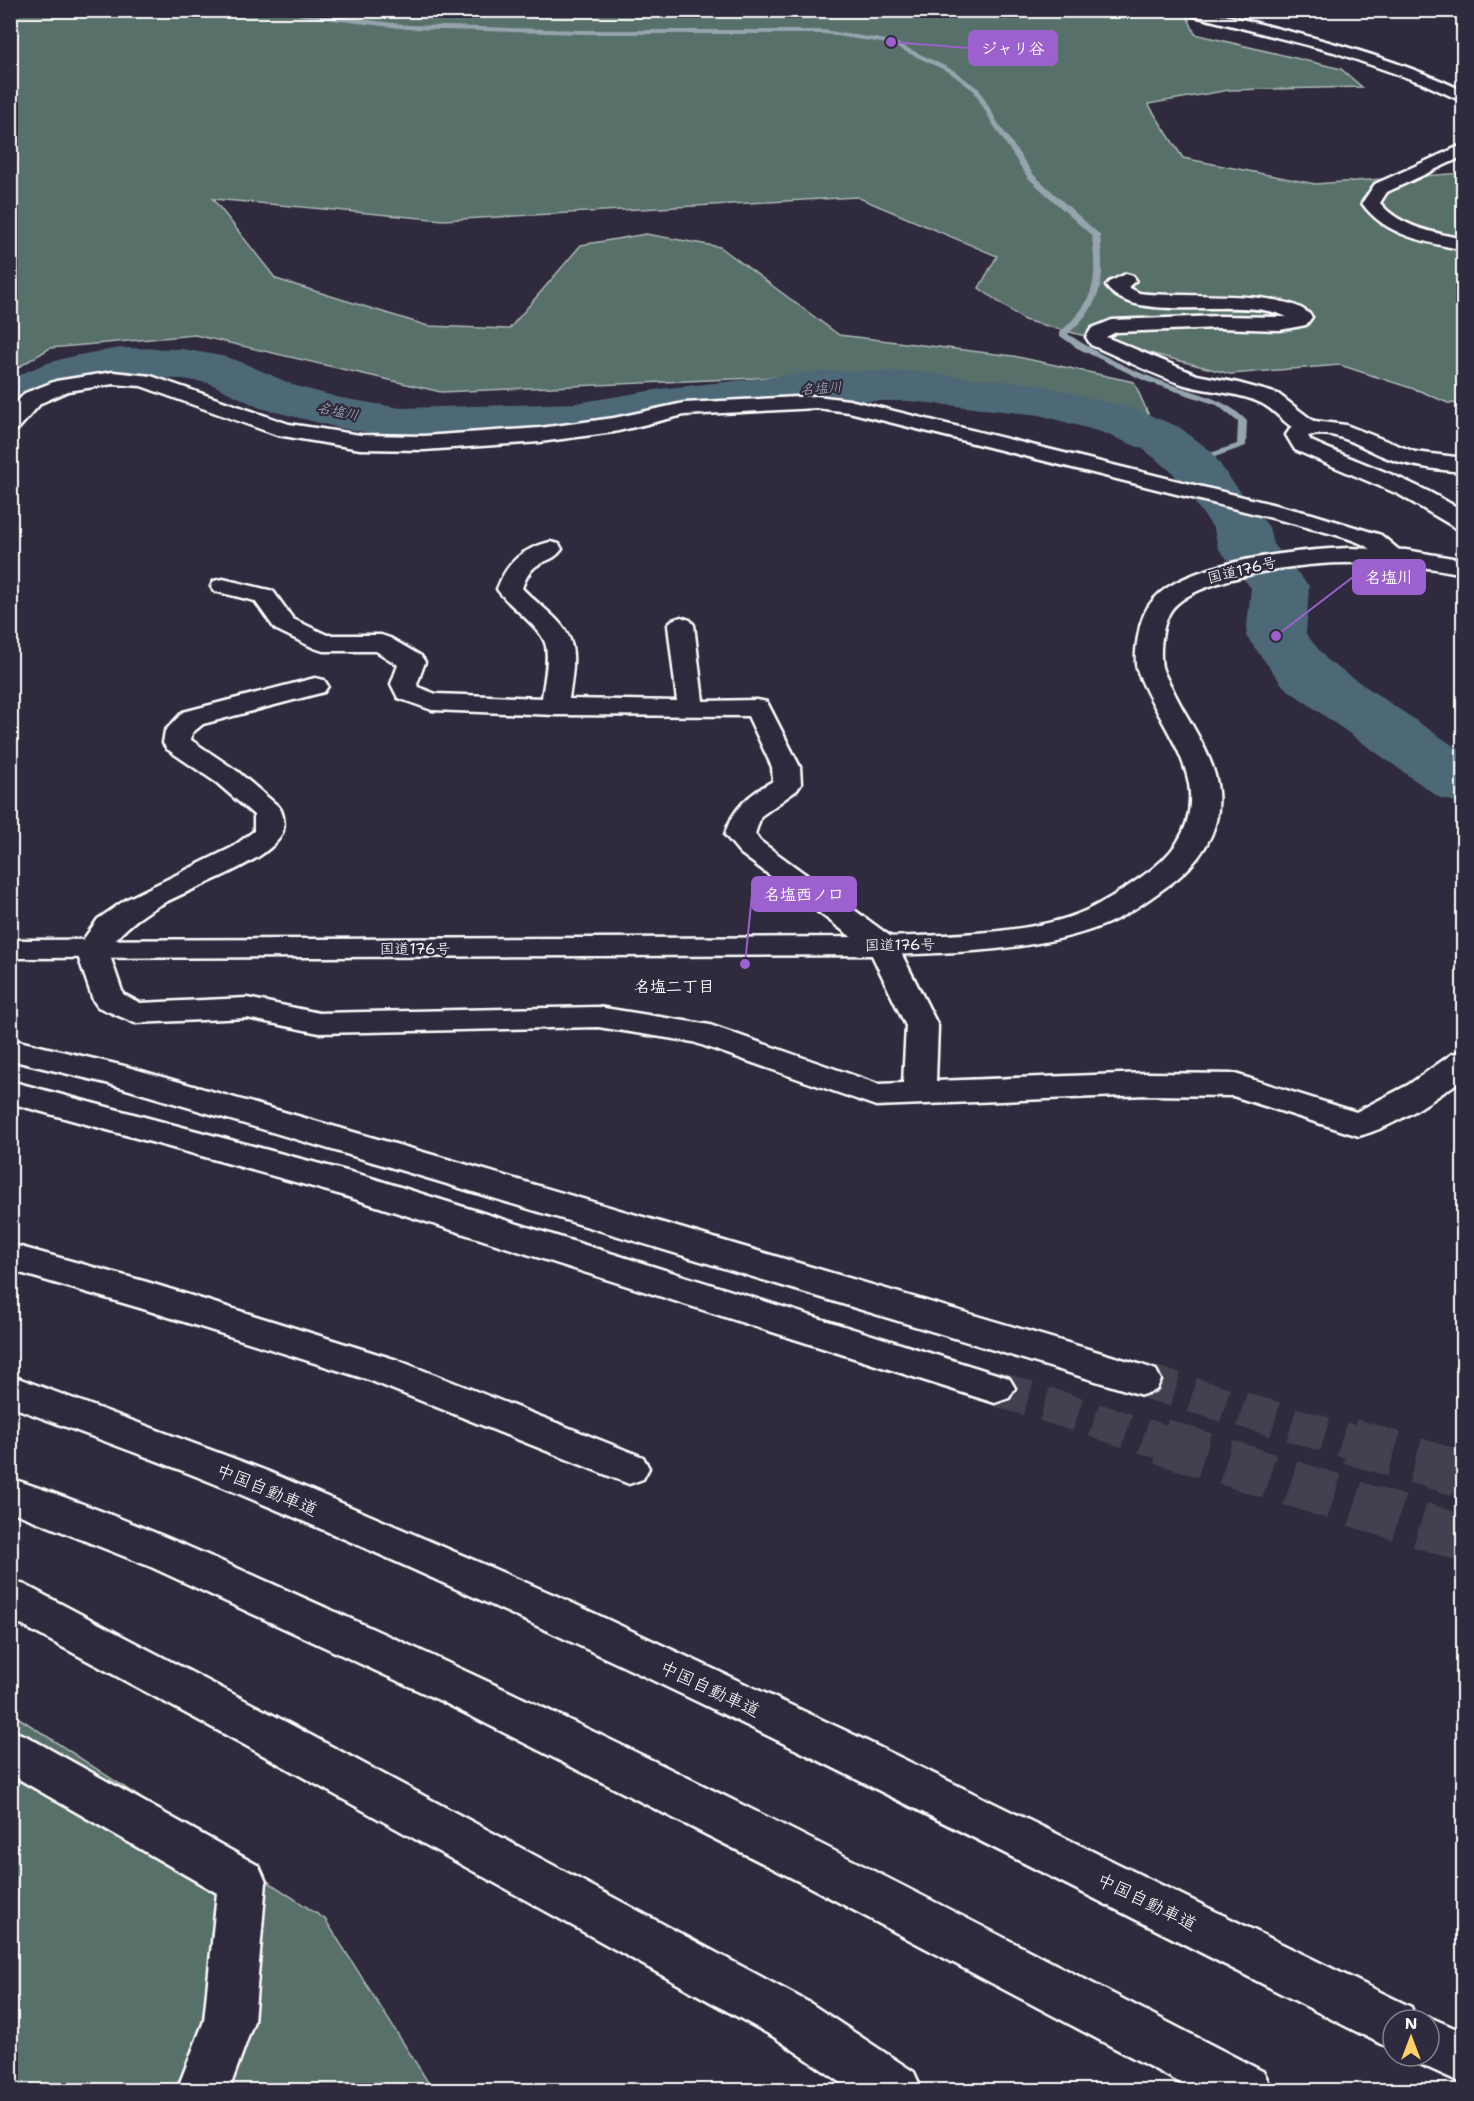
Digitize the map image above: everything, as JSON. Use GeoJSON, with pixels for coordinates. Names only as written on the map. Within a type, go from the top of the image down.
{"type":"FeatureCollection","features":[{"type":"Feature","properties":{"kind":"main road"},"geometry":{"type":"LineString","coordinates":[[1188,10],[1388,64],[1462,95]]}},
{"type":"Feature","properties":{"kind":"main road"},"geometry":{"type":"LineString","coordinates":[[1464,149],[1381,188],[1371,203],[1376,211],[1391,223],[1464,244]]}},
{"type":"Feature","properties":{"kind":"main road"},"geometry":{"type":"LineString","coordinates":[[1126,280],[1116,286],[1120,292],[1137,298],[1153,301],[1269,305],[1293,309],[1302,316],[1299,321],[1280,324],[1220,322],[1112,326],[1099,332],[1096,337],[1098,341],[1191,380],[1238,389],[1270,399],[1308,428]]}},
{"type":"Feature","properties":{"kind":"main road"},"geometry":{"type":"LineString","coordinates":[[10,424],[33,398],[63,385],[113,378],[144,380],[285,430],[360,442],[424,443],[540,435],[614,426],[684,409],[816,402],[849,406],[1304,519],[1373,540],[1393,555]]}},
{"type":"Feature","properties":{"kind":"main road"},"geometry":{"type":"LineString","coordinates":[[1464,465],[1398,454],[1330,426],[1300,430],[1297,435],[1303,445],[1402,488],[1464,523]]}},
{"type":"Feature","properties":{"kind":"main road"},"geometry":{"type":"LineString","coordinates":[[550,549],[530,557],[516,569],[509,589],[517,600],[547,627],[559,644],[555,707]]}},
{"type":"Feature","properties":{"kind":"main road","name":"国道176号"},"geometry":{"type":"LineString","coordinates":[[10,949],[883,946],[987,941],[1060,928],[1094,918],[1163,877],[1183,860],[1196,838],[1203,819],[1204,791],[1200,771],[1165,707],[1149,666],[1152,629],[1162,604],[1196,581],[1290,558],[1329,555],[1393,555],[1464,567]]}},
{"type":"Feature","properties":{"kind":"main road"},"geometry":{"type":"LineString","coordinates":[[223,586],[264,596],[284,624],[323,643],[381,644],[412,662],[404,684],[407,693],[432,702],[555,707],[757,708],[786,767],[787,783],[756,804],[742,822],[740,836],[750,848],[883,946],[922,1026],[919,1093]]}},
{"type":"Feature","properties":{"kind":"main road"},"geometry":{"type":"LineString","coordinates":[[681,626],[691,709]]}},
{"type":"Feature","properties":{"kind":"main road"},"geometry":{"type":"LineString","coordinates":[[315,686],[193,718],[179,731],[177,743],[226,777],[268,813],[268,834],[241,854],[138,905],[110,926],[92,950],[109,1000],[135,1013],[247,1008],[319,1023],[598,1017],[698,1032],[876,1095],[1147,1084],[1235,1085],[1359,1125],[1420,1093],[1464,1062]]}},
{"type":"Feature","properties":{"kind":"main road"},"geometry":{"type":"LineString","coordinates":[[10,1049],[112,1074],[449,1172],[1142,1380]]}},
{"type":"Feature","properties":{"kind":"main road"},"geometry":{"type":"LineString","coordinates":[[10,1092],[352,1185],[995,1388]]}},
{"type":"Feature","properties":{"kind":"main road"},"geometry":{"type":"LineString","coordinates":[[10,1257],[147,1296],[383,1370],[628,1468]]}},
{"type":"Feature","properties":{"kind":"main road","name":"中国自動車道"},"geometry":{"type":"LineString","coordinates":[[10,1390],[252,1482],[543,1610],[884,1771],[1381,2018]]}},
{"type":"Feature","properties":{"kind":"main road"},"geometry":{"type":"LineString","coordinates":[[10,1494],[166,1555],[457,1687],[821,1868],[1246,2091]]}},
{"type":"Feature","properties":{"kind":"main road"},"geometry":{"type":"LineString","coordinates":[[10,1598],[247,1723],[792,2020],[896,2091]]}},
{"type":"Feature","properties":{"kind":"main road"},"geometry":{"type":"LineString","coordinates":[[10,1750],[242,1882],[229,2021],[203,2091]]}},
{"type":"Feature","properties":{"kind":"main road"},"geometry":{"type":"LineString","coordinates":[[1441,2048],[1464,2059]]}},
{"type":"Feature","properties":{"kind":"green space"},"geometry":{"type":"Polygon","coordinates":[[[11,11],[1185,11],[1195,34],[1341,69],[1362,87],[1229,90],[1148,104],[1183,158],[1315,184],[1463,173],[1463,404],[1448,403],[1420,391],[1340,365],[1230,374],[1024,320],[979,288],[997,256],[857,197],[443,220],[213,199],[276,279],[428,326],[509,329],[581,245],[646,234],[720,247],[839,335],[1013,356],[1134,382],[1150,418],[1012,390],[869,373],[441,392],[195,335],[50,348],[11,372],[11,11]]]}},
{"type":"Feature","properties":{"kind":"green space"},"geometry":{"type":"Polygon","coordinates":[[[10,1712],[325,1919],[433,2090],[11,2090],[10,1712]]]}},
{"type":"Feature","properties":{"kind":"waterway"},"geometry":{"type":"LineString","coordinates":[[294,10],[300,14],[408,27],[585,32],[824,32],[891,42],[951,71],[977,90],[995,123],[1031,176],[1096,235],[1099,262],[1098,286],[1083,316],[1063,334],[1080,346],[1148,379],[1220,403],[1243,421],[1241,446],[1192,462]]}},
{"type":"Feature","properties":{"kind":"waterway","name":"名塩川"},"geometry":{"type":"LineString","coordinates":[[10,404],[41,383],[74,370],[121,363],[182,364],[222,371],[278,397],[339,413],[401,423],[576,418],[667,403],[826,386],[909,386],[1042,400],[1119,421],[1161,438],[1192,462],[1211,491],[1241,527],[1246,548],[1280,586],[1276,636],[1306,674],[1464,784]]}},
{"type":"Feature","properties":{"kind":"tunnel"},"geometry":{"type":"LineString","coordinates":[[1142,1380],[1355,1443]]}},
{"type":"Feature","properties":{"kind":"tunnel"},"geometry":{"type":"LineString","coordinates":[[995,1388],[1166,1443]]}},
{"type":"Feature","properties":{"kind":"tunnel"},"geometry":{"type":"LineString","coordinates":[[1161,1441],[1464,1539]]}},
{"type":"Feature","properties":{"kind":"tunnel"},"geometry":{"type":"LineString","coordinates":[[1350,1441],[1464,1475]]}},
{"type":"Feature","properties":{"kind":"place","name":"ジャリ谷"},"geometry":{"type":"Point","coordinates":[891,42]}},
{"type":"Feature","properties":{"kind":"place","name":"名塩川"},"geometry":{"type":"Point","coordinates":[1276,636]}},
{"type":"Feature","properties":{"kind":"place","name":"名塩西ノ口"},"geometry":{"type":"Point","coordinates":[745,964]}},
{"type":"Feature","properties":{"kind":"district","name":"名塩二丁目"},"geometry":{"type":"Point","coordinates":[674,986]}}]}
